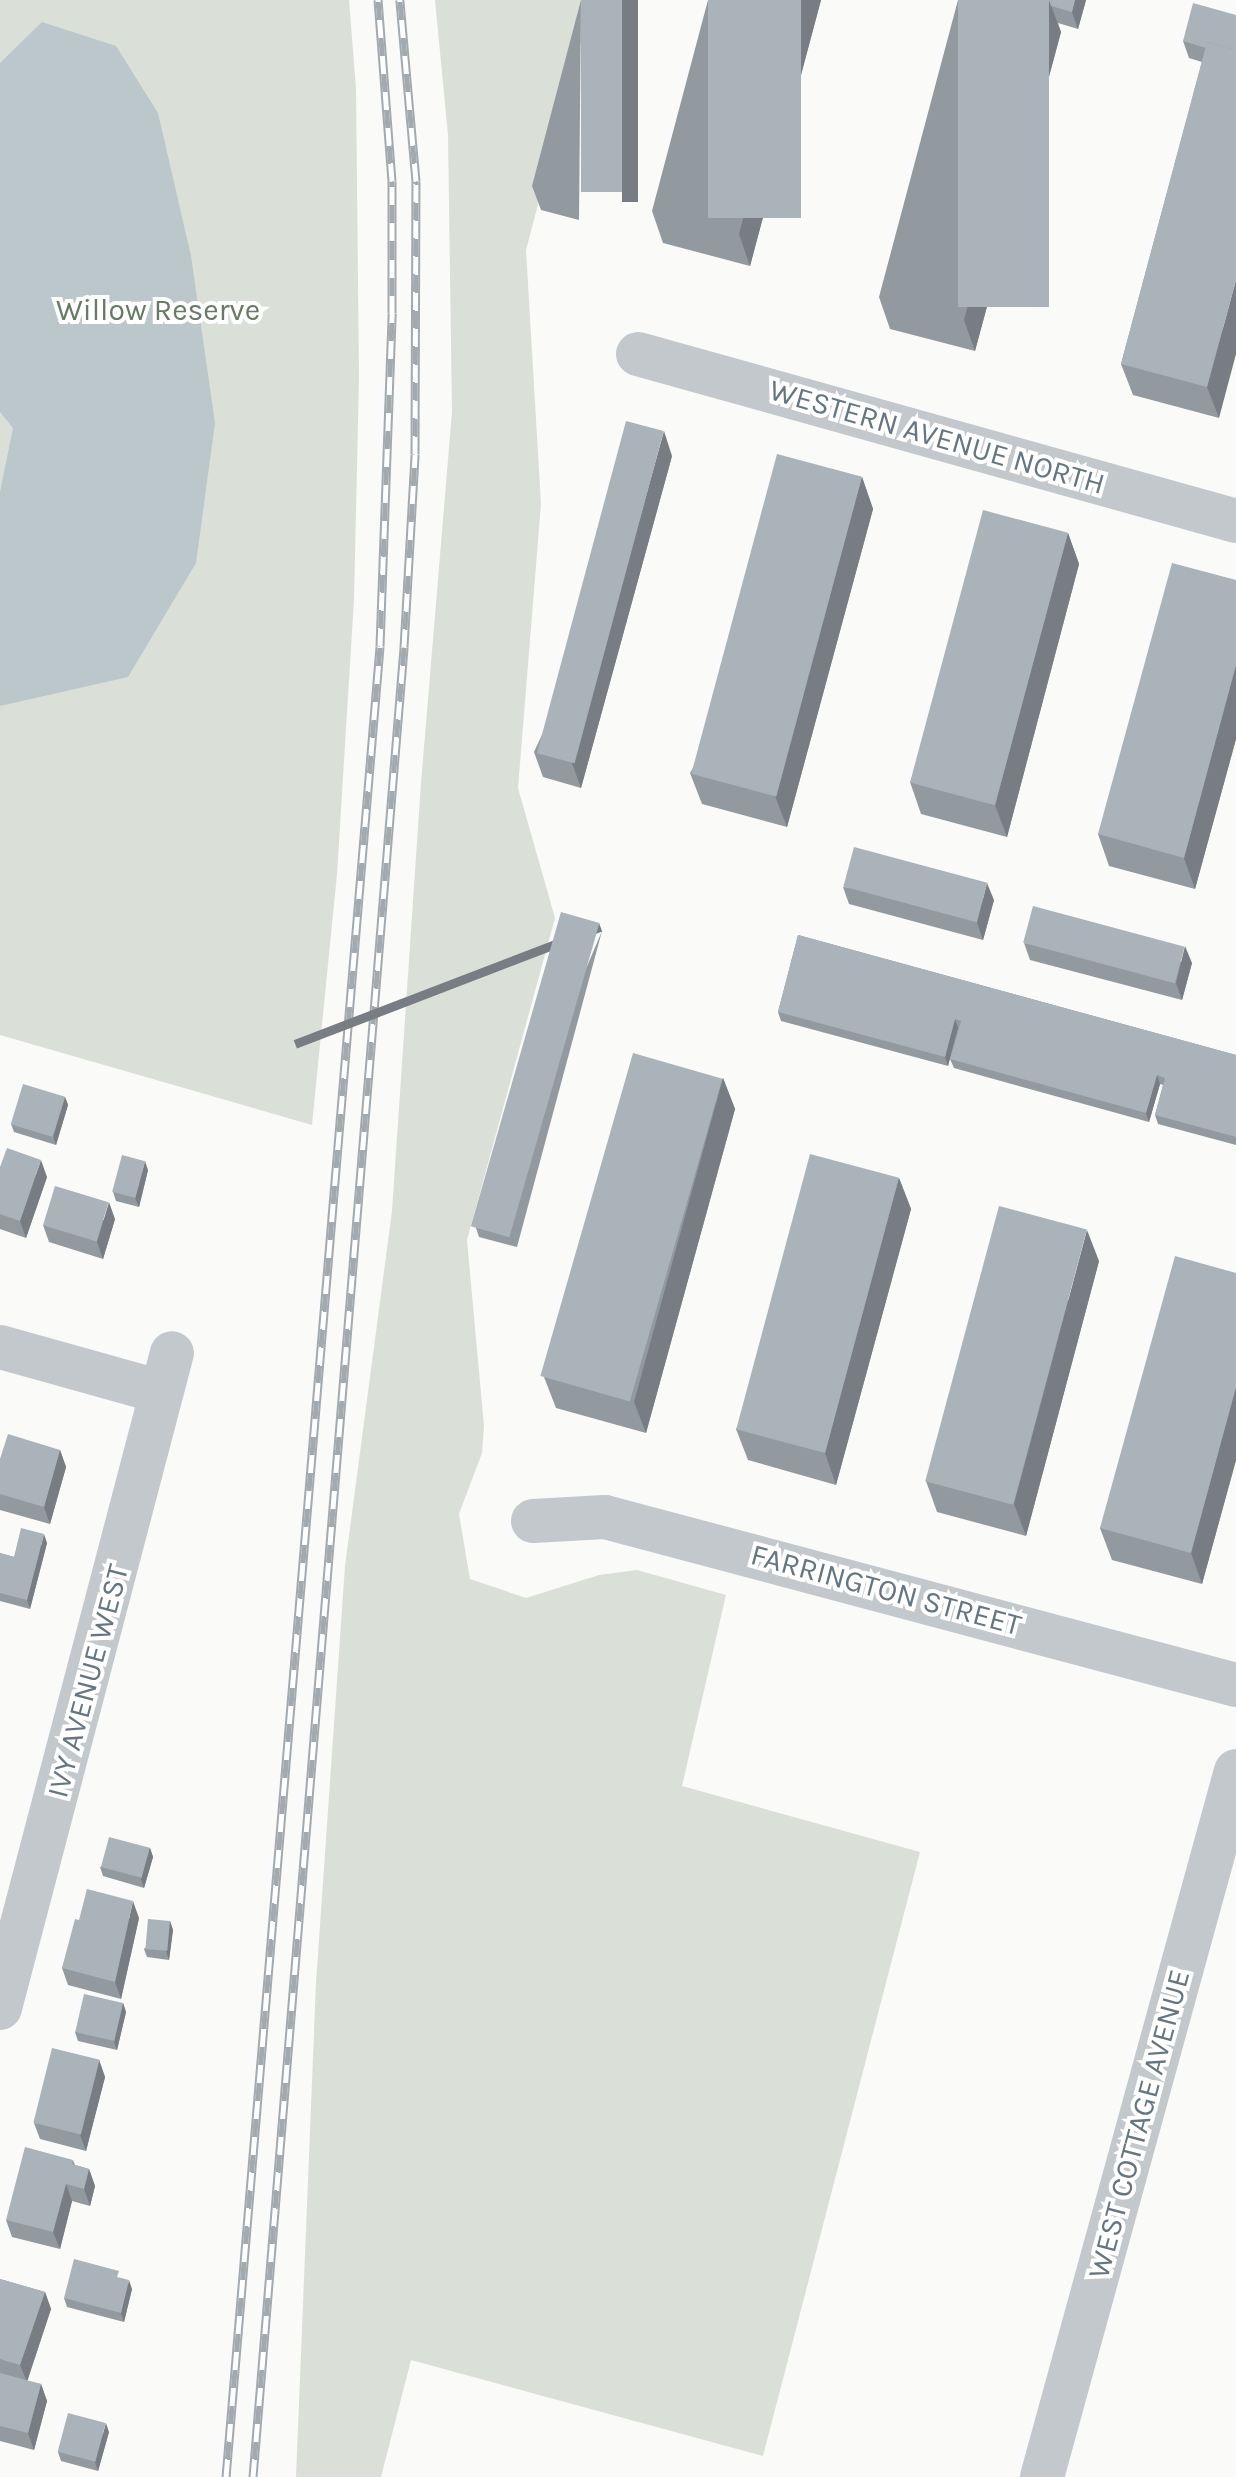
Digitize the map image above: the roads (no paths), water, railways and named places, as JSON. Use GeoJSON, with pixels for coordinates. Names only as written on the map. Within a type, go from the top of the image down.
{"type":"FeatureCollection","features":[{"type":"Feature","properties":{"kind":"street","name":"WESTERN AVENUE NORTH"},"geometry":{"type":"LineString","coordinates":[[638,354],[1236,521]]}},
{"type":"Feature","properties":{"kind":"street","name":"IVY AVENUE WEST"},"geometry":{"type":"LineString","coordinates":[[0,1347],[167,1373],[10,1933],[0,2008]]}},
{"type":"Feature","properties":{"kind":"street","name":"FARRINGTON STREET"},"geometry":{"type":"LineString","coordinates":[[533,1521],[605,1517],[1236,1685]]}},
{"type":"Feature","properties":{"kind":"street","name":"WEST COTTAGE AVENUE"},"geometry":{"type":"LineString","coordinates":[[1042,2477],[1236,1771]]}},
{"type":"Feature","properties":{"kind":"railway"},"geometry":{"type":"LineString","coordinates":[[226,2477],[380,646],[392,313],[392,181],[378,0]]}},
{"type":"Feature","properties":{"kind":"railway"},"geometry":{"type":"LineString","coordinates":[[253,2477],[404,647],[415,454],[416,181],[400,0]]}},
{"type":"Feature","properties":{"kind":"park label","name":"Willow Reserve"},"geometry":{"type":"Point","coordinates":[158,310]}}]}
